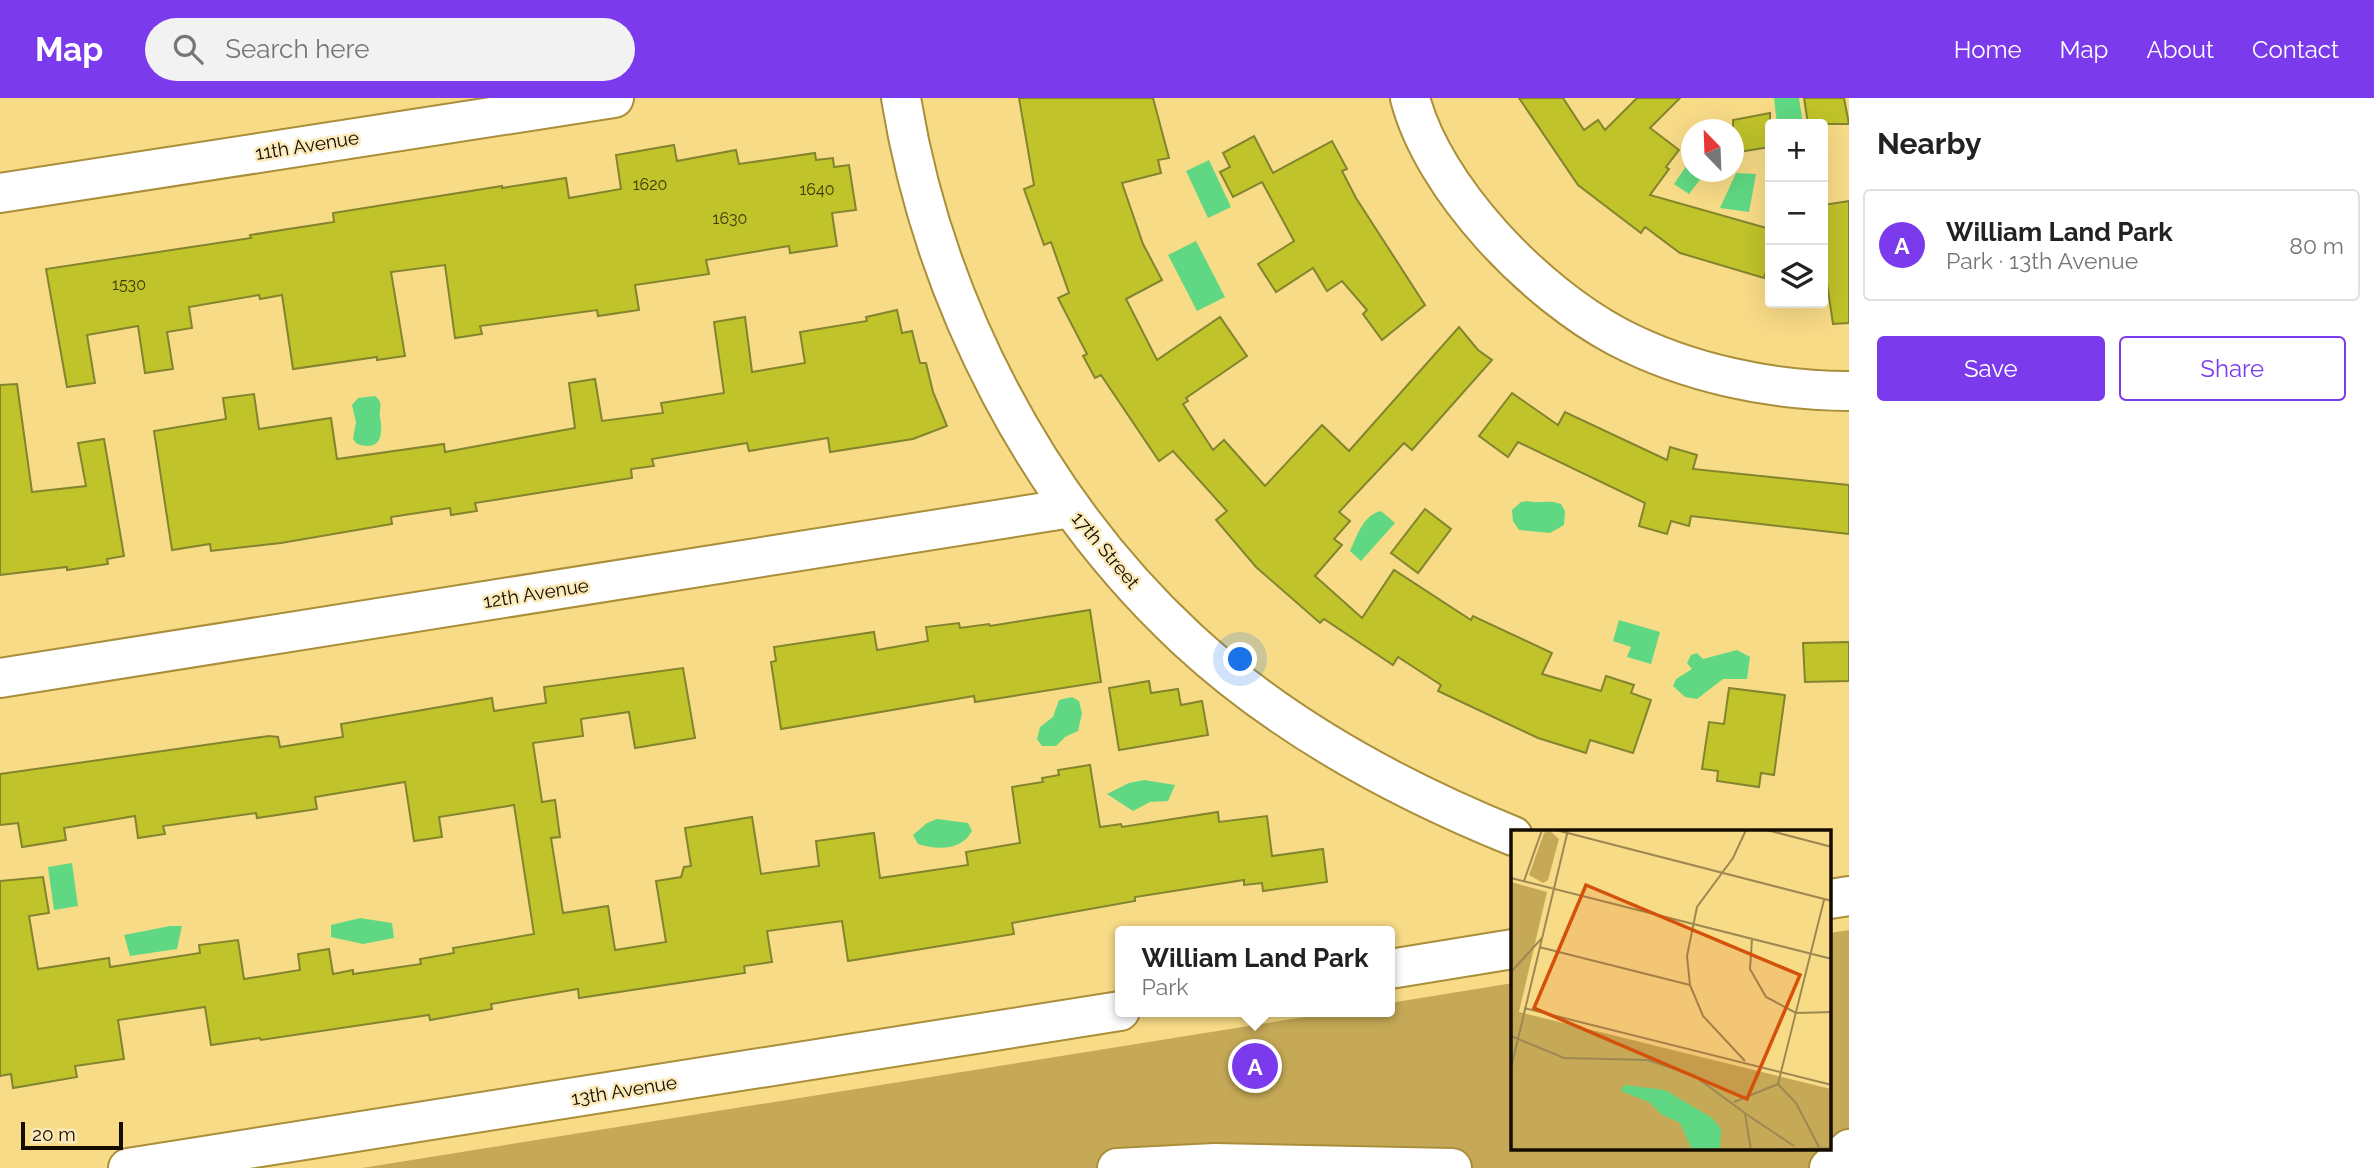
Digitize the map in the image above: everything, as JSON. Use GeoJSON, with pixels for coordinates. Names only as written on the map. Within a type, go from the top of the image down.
{"type":"FeatureCollection","features":[{"type":"Feature","properties":{"kind":"street","name":"11th Avenue"},"geometry":{"type":"LineString","coordinates":[[0,193],[614,98]]}},
{"type":"Feature","properties":{"kind":"street","name":"17th Street"},"geometry":{"type":"LineString","coordinates":[[901,98],[928,214],[962,309],[997,385],[1071,508],[1121,570],[1189,641],[1265,701],[1366,767],[1511,835]]}},
{"type":"Feature","properties":{"kind":"street"},"geometry":{"type":"LineString","coordinates":[[1410,98],[1414,115],[1438,166],[1467,208],[1517,259],[1584,316],[1619,337],[1668,358],[1712,371],[1770,386],[1849,391]]}},
{"type":"Feature","properties":{"kind":"street","name":"12th Avenue"},"geometry":{"type":"LineString","coordinates":[[0,678],[1071,508]]}},
{"type":"Feature","properties":{"kind":"street"},"geometry":{"type":"LineString","coordinates":[[1395,968],[1511,949]]}},
{"type":"Feature","properties":{"kind":"street","name":"13th Avenue"},"geometry":{"type":"LineString","coordinates":[[128,1168],[1115,1013]]}},
{"type":"Feature","properties":{"kind":"street"},"geometry":{"type":"LineString","coordinates":[[1829,1168],[1849,1149]]}},
{"type":"Feature","properties":{"kind":"street"},"geometry":{"type":"LineString","coordinates":[[1117,1168],[1215,1163],[1452,1168]]}},
{"type":"Feature","properties":{"kind":"shaded area"},"geometry":{"type":"Polygon","coordinates":[[[1774,98],[1799,98],[1802,119],[1776,119],[1774,98]]]}},
{"type":"Feature","properties":{"kind":"shaded area"},"geometry":{"type":"Polygon","coordinates":[[[1209,160],[1231,207],[1208,218],[1186,171],[1209,160]]]}},
{"type":"Feature","properties":{"kind":"shaded area"},"geometry":{"type":"Polygon","coordinates":[[[1744,173],[1756,174],[1749,212],[1720,208],[1732,182],[1744,182],[1744,173]]]}},
{"type":"Feature","properties":{"kind":"shaded area"},"geometry":{"type":"Polygon","coordinates":[[[1681,174],[1681,182],[1698,182],[1689,194],[1674,184],[1681,174]]]}},
{"type":"Feature","properties":{"kind":"shaded area"},"geometry":{"type":"Polygon","coordinates":[[[1196,241],[1225,297],[1197,311],[1168,255],[1196,241]]]}},
{"type":"Feature","properties":{"kind":"shaded area"},"geometry":{"type":"Polygon","coordinates":[[[375,396],[380,405],[381,435],[372,446],[357,444],[353,439],[356,422],[352,405],[358,398],[375,396]]]}},
{"type":"Feature","properties":{"kind":"shaded area"},"geometry":{"type":"Polygon","coordinates":[[[1521,502],[1561,504],[1565,511],[1564,525],[1550,533],[1519,530],[1513,521],[1512,510],[1521,502]]]}},
{"type":"Feature","properties":{"kind":"shaded area"},"geometry":{"type":"Polygon","coordinates":[[[1381,511],[1395,523],[1361,561],[1350,551],[1365,521],[1381,511]]]}},
{"type":"Feature","properties":{"kind":"shaded area"},"geometry":{"type":"Polygon","coordinates":[[[1619,620],[1660,632],[1651,664],[1627,657],[1631,647],[1613,641],[1619,620]]]}},
{"type":"Feature","properties":{"kind":"shaded area"},"geometry":{"type":"Polygon","coordinates":[[[1737,650],[1750,657],[1747,679],[1723,679],[1697,699],[1685,697],[1673,686],[1676,679],[1692,669],[1687,663],[1691,655],[1697,653],[1703,659],[1737,650]]]}},
{"type":"Feature","properties":{"kind":"shaded area"},"geometry":{"type":"Polygon","coordinates":[[[1072,697],[1079,701],[1082,713],[1078,731],[1065,737],[1056,746],[1042,746],[1037,739],[1040,727],[1053,717],[1059,700],[1072,697]]]}},
{"type":"Feature","properties":{"kind":"shaded area"},"geometry":{"type":"Polygon","coordinates":[[[1144,780],[1175,785],[1168,801],[1150,802],[1133,811],[1107,794],[1129,783],[1144,780]]]}},
{"type":"Feature","properties":{"kind":"shaded area"},"geometry":{"type":"Polygon","coordinates":[[[937,819],[968,823],[972,831],[962,842],[948,847],[918,844],[913,835],[927,823],[937,819]]]}},
{"type":"Feature","properties":{"kind":"shaded area"},"geometry":{"type":"Polygon","coordinates":[[[72,863],[78,906],[54,910],[48,867],[72,863]]]}},
{"type":"Feature","properties":{"kind":"shaded area"},"geometry":{"type":"Polygon","coordinates":[[[360,918],[392,923],[394,938],[363,944],[331,937],[331,925],[360,918]]]}},
{"type":"Feature","properties":{"kind":"shaded area"},"geometry":{"type":"Polygon","coordinates":[[[182,926],[177,949],[130,956],[124,935],[182,926]]]}},
{"type":"Feature","properties":{"kind":"shaded area"},"geometry":{"type":"Polygon","coordinates":[[[1849,930],[1849,1168],[362,1168],[1305,1017],[1395,1017],[1395,1002],[1511,983],[1511,1150],[1832,1150],[1832,933],[1849,930]]]}},
{"type":"Feature","properties":{"kind":"building"},"geometry":{"type":"Polygon","coordinates":[[[1019,98],[1153,98],[1169,158],[1158,160],[1161,173],[1122,183],[1143,244],[1162,280],[1126,299],[1157,360],[1220,317],[1247,356],[1186,398],[1188,401],[1183,404],[1213,450],[1224,440],[1265,486],[1322,425],[1349,451],[1459,327],[1478,350],[1492,360],[1412,450],[1404,443],[1339,512],[1350,521],[1334,539],[1342,545],[1315,576],[1362,618],[1394,570],[1471,620],[1473,616],[1552,653],[1542,674],[1601,691],[1606,676],[1634,685],[1631,693],[1651,700],[1633,753],[1590,740],[1586,753],[1538,738],[1438,691],[1441,685],[1398,657],[1393,665],[1324,619],[1320,623],[1256,567],[1216,520],[1227,511],[1173,451],[1159,461],[1101,375],[1095,378],[1083,356],[1087,354],[1058,298],[1069,293],[1051,242],[1044,245],[1024,189],[1034,185],[1019,98]]]}},
{"type":"Feature","properties":{"kind":"building"},"geometry":{"type":"Polygon","coordinates":[[[1519,98],[1563,98],[1584,130],[1598,120],[1605,130],[1637,98],[1680,98],[1650,128],[1679,150],[1650,195],[1765,228],[1764,278],[1680,253],[1645,227],[1641,233],[1578,185],[1519,98]]]}},
{"type":"Feature","properties":{"kind":"building"},"geometry":{"type":"Polygon","coordinates":[[[1804,98],[1844,98],[1849,124],[1828,124],[1828,119],[1807,119],[1804,98]]]}},
{"type":"Feature","properties":{"kind":"building"},"geometry":{"type":"Polygon","coordinates":[[[1770,113],[1770,119],[1765,119],[1765,148],[1744,151],[1744,119],[1738,119],[1770,113]]]}},
{"type":"Feature","properties":{"kind":"building"},"geometry":{"type":"Polygon","coordinates":[[[1254,136],[1273,173],[1332,141],[1347,169],[1342,171],[1356,198],[1425,305],[1382,340],[1363,314],[1367,310],[1342,281],[1327,291],[1313,268],[1276,292],[1258,264],[1294,241],[1262,182],[1233,197],[1220,172],[1230,167],[1223,153],[1254,136]]]}},
{"type":"Feature","properties":{"kind":"building"},"geometry":{"type":"Polygon","coordinates":[[[674,145],[677,161],[736,150],[739,164],[815,153],[816,160],[833,158],[834,167],[849,165],[856,210],[832,213],[837,246],[790,253],[789,246],[706,260],[709,274],[635,285],[639,310],[598,316],[597,310],[480,326],[482,334],[455,338],[445,265],[391,272],[405,356],[377,360],[377,357],[293,369],[282,295],[260,299],[259,295],[189,307],[192,328],[167,332],[173,369],[145,373],[138,326],[87,335],[95,383],[67,387],[46,269],[251,238],[250,235],[334,222],[333,213],[502,186],[566,178],[569,198],[621,189],[616,155],[674,145]]]}},
{"type":"Feature","properties":{"kind":"building"},"geometry":{"type":"Polygon","coordinates":[[[1849,201],[1849,323],[1833,324],[1828,290],[1828,204],[1849,201]]]}},
{"type":"Feature","properties":{"kind":"building"},"geometry":{"type":"Polygon","coordinates":[[[897,310],[902,333],[912,331],[920,363],[926,363],[933,392],[947,426],[913,439],[830,452],[828,438],[749,451],[747,443],[652,459],[654,466],[631,469],[632,478],[475,503],[477,511],[451,515],[450,508],[391,517],[392,524],[281,543],[211,551],[210,544],[172,550],[154,431],[226,419],[223,398],[254,394],[259,429],[331,418],[337,459],[444,444],[445,452],[575,428],[569,383],[595,379],[602,421],[663,413],[661,403],[724,393],[714,322],[745,317],[752,372],[805,363],[800,332],[867,321],[866,317],[897,310]]]}},
{"type":"Feature","properties":{"kind":"building"},"geometry":{"type":"Polygon","coordinates":[[[17,384],[32,492],[86,486],[78,443],[104,439],[124,556],[107,559],[108,564],[0,575],[0,385],[17,384]]]}},
{"type":"Feature","properties":{"kind":"building"},"geometry":{"type":"Polygon","coordinates":[[[1512,393],[1558,425],[1565,412],[1667,460],[1670,447],[1697,455],[1693,469],[1849,485],[1849,534],[1691,516],[1689,526],[1671,521],[1667,534],[1639,526],[1645,503],[1518,442],[1508,457],[1479,436],[1512,393]]]}},
{"type":"Feature","properties":{"kind":"building"},"geometry":{"type":"Polygon","coordinates":[[[1425,509],[1451,529],[1418,573],[1391,553],[1425,509]]]}},
{"type":"Feature","properties":{"kind":"building"},"geometry":{"type":"Polygon","coordinates":[[[1090,610],[1101,682],[975,702],[974,696],[781,729],[771,662],[776,661],[774,647],[874,632],[877,650],[928,641],[926,627],[959,623],[960,628],[990,626],[1090,610]]]}},
{"type":"Feature","properties":{"kind":"building"},"geometry":{"type":"Polygon","coordinates":[[[1849,642],[1849,681],[1805,682],[1803,643],[1849,642]]]}},
{"type":"Feature","properties":{"kind":"building"},"geometry":{"type":"Polygon","coordinates":[[[683,668],[695,738],[635,748],[629,712],[581,719],[583,736],[533,743],[542,802],[555,800],[560,837],[551,838],[563,913],[608,906],[615,950],[666,942],[656,881],[681,877],[684,867],[691,866],[685,828],[752,817],[761,874],[819,866],[816,841],[874,833],[880,878],[968,865],[966,852],[1020,843],[1012,787],[1043,782],[1042,778],[1059,775],[1058,770],[1090,765],[1100,827],[1121,824],[1122,827],[1218,812],[1219,822],[1267,816],[1272,856],[1323,849],[1327,882],[1263,891],[1262,883],[1244,885],[1244,880],[1135,897],[1135,901],[1012,923],[1014,934],[848,961],[842,921],[767,931],[772,962],[744,966],[745,973],[579,998],[578,989],[491,1004],[492,1009],[430,1020],[429,1015],[261,1040],[211,1045],[205,1007],[118,1020],[124,1059],[75,1066],[77,1077],[13,1088],[11,1074],[0,1076],[0,881],[43,877],[49,913],[29,916],[38,969],[109,958],[110,967],[200,953],[199,945],[238,940],[244,979],[300,970],[298,954],[329,949],[333,974],[353,970],[353,974],[421,964],[420,959],[454,953],[453,948],[534,934],[514,805],[439,817],[442,837],[414,841],[405,782],[315,797],[317,809],[257,818],[256,813],[163,826],[165,834],[138,838],[135,816],[64,828],[66,840],[22,847],[18,823],[0,825],[0,774],[269,736],[278,737],[280,747],[343,737],[341,724],[492,698],[494,711],[546,703],[544,687],[683,668]]]}},
{"type":"Feature","properties":{"kind":"building"},"geometry":{"type":"Polygon","coordinates":[[[1149,681],[1151,693],[1178,689],[1181,705],[1202,701],[1208,735],[1119,750],[1109,688],[1149,681]]]}},
{"type":"Feature","properties":{"kind":"building"},"geometry":{"type":"Polygon","coordinates":[[[1729,688],[1785,695],[1774,775],[1761,773],[1759,787],[1717,781],[1718,771],[1702,769],[1709,722],[1724,724],[1729,688]]]}},
{"type":"Feature","properties":{"kind":"place","name":"William Land Park"},"geometry":{"type":"Point","coordinates":[1255,1066]}}]}
